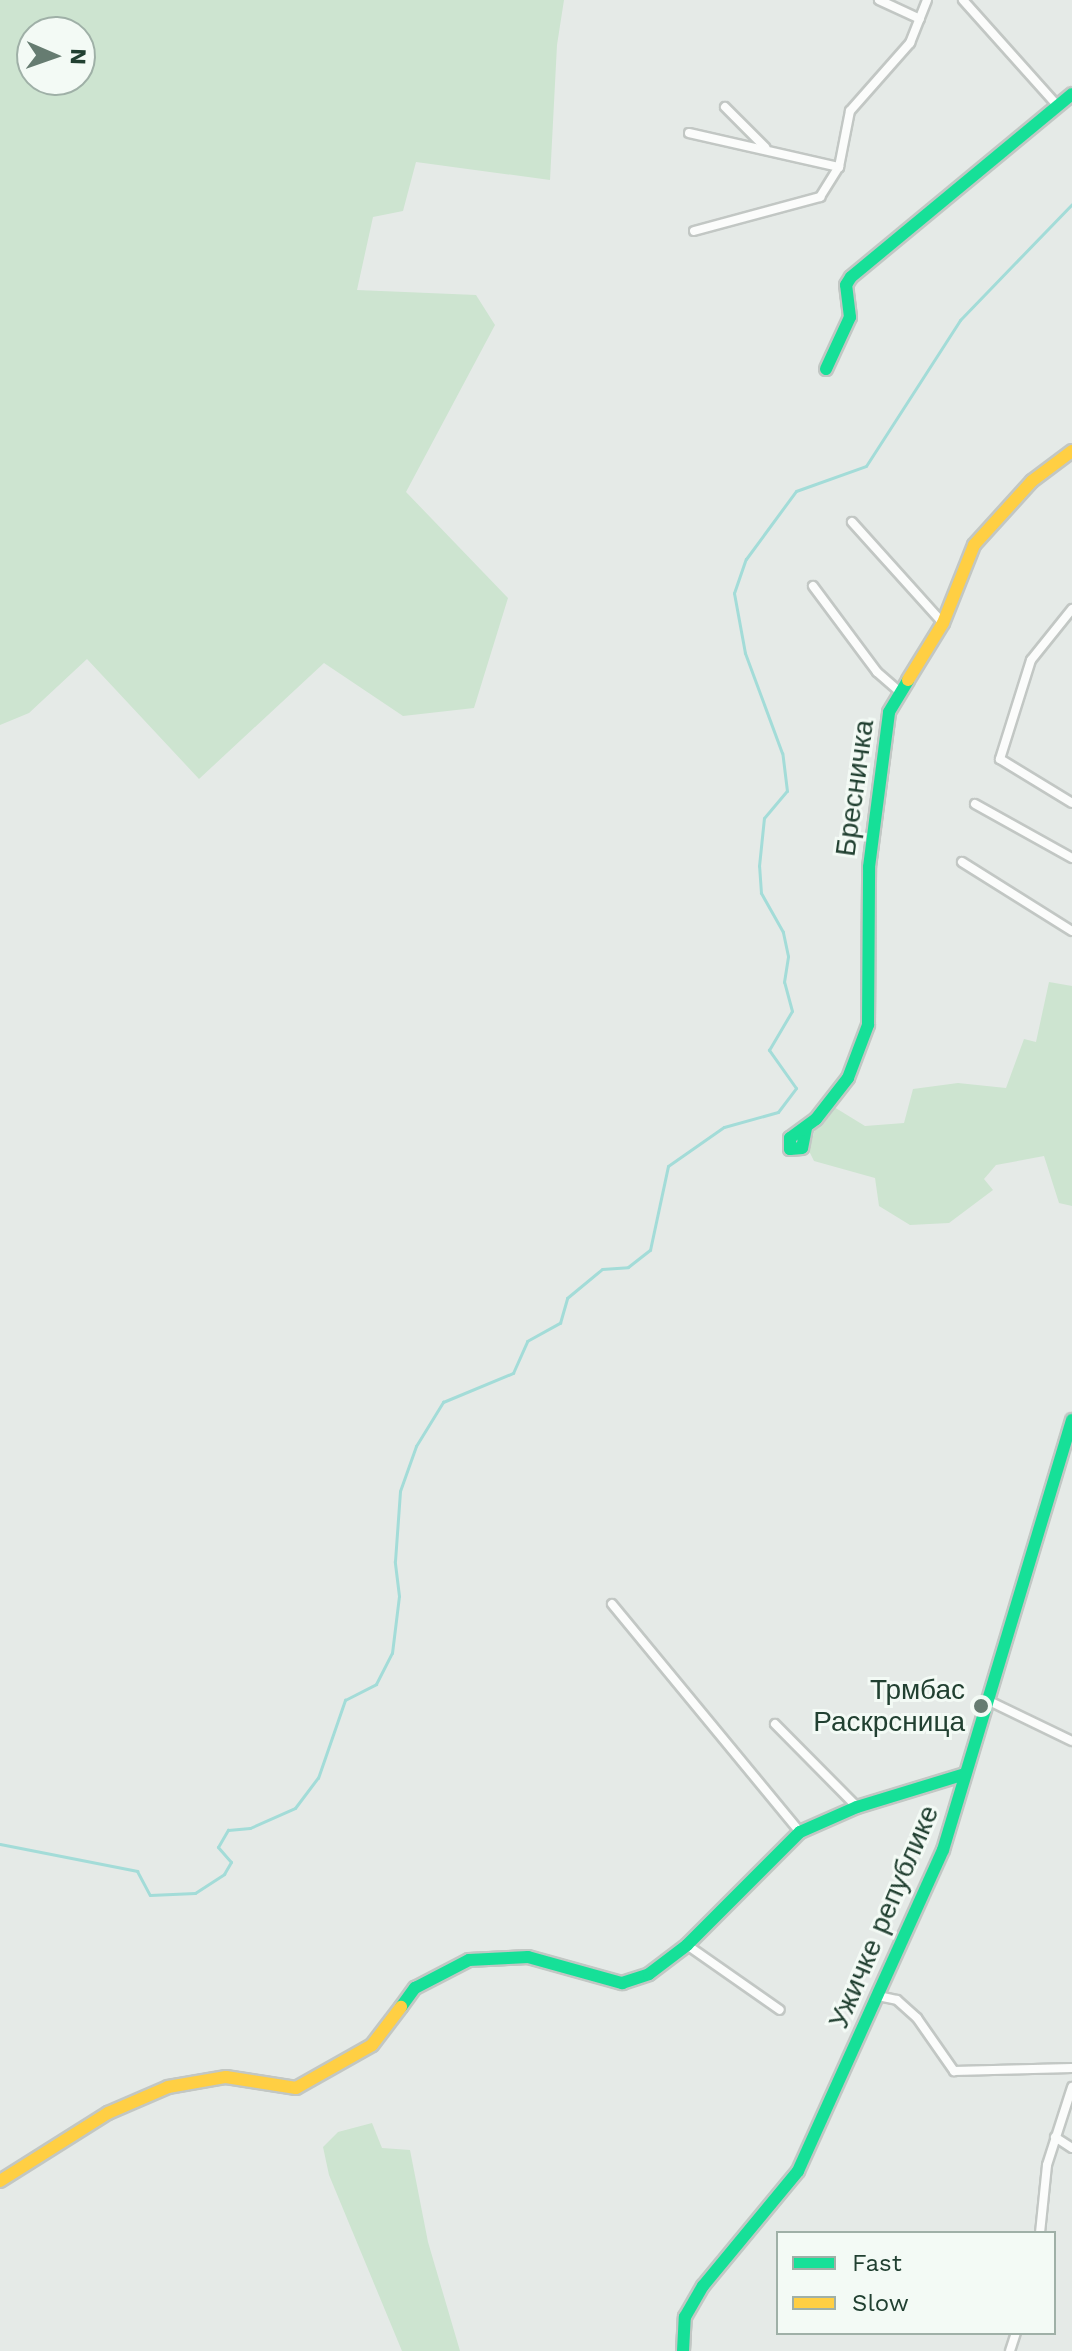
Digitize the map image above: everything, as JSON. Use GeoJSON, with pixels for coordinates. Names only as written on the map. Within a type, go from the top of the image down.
{"type":"FeatureCollection","features":[{"type":"Feature","properties":{"kind":"street"},"geometry":{"type":"LineString","coordinates":[[879,0],[920,19]]}},
{"type":"Feature","properties":{"kind":"street"},"geometry":{"type":"LineString","coordinates":[[694,231],[812,202],[839,167],[853,105],[904,50],[927,0]]}},
{"type":"Feature","properties":{"kind":"street"},"geometry":{"type":"LineString","coordinates":[[963,0],[1057,105]]}},
{"type":"Feature","properties":{"kind":"street"},"geometry":{"type":"LineString","coordinates":[[826,369],[850,317],[846,285],[851,277],[1072,94]]}},
{"type":"Feature","properties":{"kind":"street"},"geometry":{"type":"LineString","coordinates":[[725,107],[765,147]]}},
{"type":"Feature","properties":{"kind":"street"},"geometry":{"type":"LineString","coordinates":[[689,133],[765,147],[839,167]]}},
{"type":"Feature","properties":{"kind":"street","name":"Бресничка"},"geometry":{"type":"LineString","coordinates":[[806,1128],[848,1078],[868,1025],[869,867],[883,731],[899,691],[943,623],[979,537],[1032,481],[1072,451]]}},
{"type":"Feature","properties":{"kind":"street"},"geometry":{"type":"LineString","coordinates":[[852,522],[943,623]]}},
{"type":"Feature","properties":{"kind":"street"},"geometry":{"type":"LineString","coordinates":[[813,586],[877,672],[899,691]]}},
{"type":"Feature","properties":{"kind":"street"},"geometry":{"type":"LineString","coordinates":[[1072,609],[1031,660],[1002,763],[1072,803]]}},
{"type":"Feature","properties":{"kind":"street"},"geometry":{"type":"LineString","coordinates":[[975,804],[1072,858]]}},
{"type":"Feature","properties":{"kind":"street"},"geometry":{"type":"LineString","coordinates":[[962,862],[1072,931]]}},
{"type":"Feature","properties":{"kind":"street","name":"Ужичке републике"},"geometry":{"type":"LineString","coordinates":[[683,2351],[685,2317],[703,2286],[798,2171],[947,1839],[1072,1420]]}},
{"type":"Feature","properties":{"kind":"street"},"geometry":{"type":"LineString","coordinates":[[612,1604],[800,1832]]}},
{"type":"Feature","properties":{"kind":"street"},"geometry":{"type":"LineString","coordinates":[[987,1700],[1072,1741]]}},
{"type":"Feature","properties":{"kind":"street"},"geometry":{"type":"LineString","coordinates":[[775,1724],[857,1807]]}},
{"type":"Feature","properties":{"kind":"street"},"geometry":{"type":"LineString","coordinates":[[0,2181],[108,2113],[168,2087],[226,2077],[296,2088],[372,2045],[415,1988],[469,1960],[528,1957],[622,1983],[649,1974],[687,1945],[800,1832],[857,1807],[965,1774]]}},
{"type":"Feature","properties":{"kind":"street"},"geometry":{"type":"LineString","coordinates":[[687,1945],[780,2010]]}},
{"type":"Feature","properties":{"kind":"street"},"geometry":{"type":"LineString","coordinates":[[878,1996],[897,2000],[917,2018],[954,2071],[1072,2068]]}},
{"type":"Feature","properties":{"kind":"street"},"geometry":{"type":"LineString","coordinates":[[1040,2231],[1047,2165],[1072,2087]]}},
{"type":"Feature","properties":{"kind":"street"},"geometry":{"type":"LineString","coordinates":[[1055,2137],[1072,2148]]}},
{"type":"Feature","properties":{"kind":"green space"},"geometry":{"type":"Polygon","coordinates":[[[0,0],[564,0],[557,45],[550,180],[416,162],[403,211],[373,217],[357,290],[476,295],[495,325],[406,492],[508,598],[474,708],[403,716],[324,663],[199,779],[87,659],[29,713],[0,725],[0,0]]]}},
{"type":"Feature","properties":{"kind":"green space"},"geometry":{"type":"Polygon","coordinates":[[[1049,982],[1072,986],[1072,1206],[1059,1203],[1044,1156],[996,1165],[984,1179],[993,1190],[949,1223],[910,1225],[879,1206],[875,1178],[814,1161],[809,1151],[815,1129],[834,1107],[865,1126],[904,1123],[913,1089],[958,1083],[1006,1088],[1024,1039],[1036,1042],[1049,982]]]}},
{"type":"Feature","properties":{"kind":"green space"},"geometry":{"type":"Polygon","coordinates":[[[372,2123],[382,2148],[410,2150],[428,2242],[460,2351],[402,2351],[329,2175],[323,2147],[338,2132],[372,2123]]]}},
{"type":"Feature","properties":{"kind":"waterway"},"geometry":{"type":"LineString","coordinates":[[0,1844],[137,1871],[150,1895],[195,1893],[224,1874],[231,1862],[218,1847],[228,1830],[250,1828],[295,1808],[318,1778],[345,1700],[376,1684],[392,1653],[399,1596],[395,1561],[400,1491],[416,1446],[443,1402],[513,1373],[527,1341],[560,1323],[567,1298],[602,1269],[628,1267],[650,1250],[668,1166],[724,1127],[778,1112],[796,1088],[769,1050],[792,1011],[784,982],[788,956],[783,932],[761,893],[759,866],[764,818],[787,791],[782,753],[745,653],[734,593],[746,559],[796,491],[866,466],[960,320],[1072,204]]}},
{"type":"Feature","properties":{"kind":"traffic: fast"},"geometry":{"type":"LineString","coordinates":[[826,369],[850,317],[846,285],[851,277],[1072,94]]}},
{"type":"Feature","properties":{"kind":"traffic: fast"},"geometry":{"type":"LineString","coordinates":[[806,1128],[802,1148],[790,1149],[790,1138],[816,1119],[848,1078],[868,1025],[869,867],[889,712],[908,680]]}},
{"type":"Feature","properties":{"kind":"traffic: fast"},"geometry":{"type":"LineString","coordinates":[[683,2351],[685,2317],[703,2286],[798,2171],[943,1850],[1072,1420]]}},
{"type":"Feature","properties":{"kind":"traffic: fast"},"geometry":{"type":"LineString","coordinates":[[401,2007],[415,1988],[469,1960],[528,1957],[622,1983],[649,1974],[687,1945],[800,1832],[857,1807],[965,1774]]}},
{"type":"Feature","properties":{"kind":"traffic: slow"},"geometry":{"type":"LineString","coordinates":[[908,680],[943,623],[974,545],[1032,481],[1072,451]]}},
{"type":"Feature","properties":{"kind":"traffic: slow"},"geometry":{"type":"LineString","coordinates":[[0,2181],[108,2113],[168,2087],[226,2077],[296,2088],[372,2045],[401,2007]]}},
{"type":"Feature","properties":{"kind":"place","name":"Трмбас Раскрсница"},"geometry":{"type":"Point","coordinates":[981,1706]}}]}
